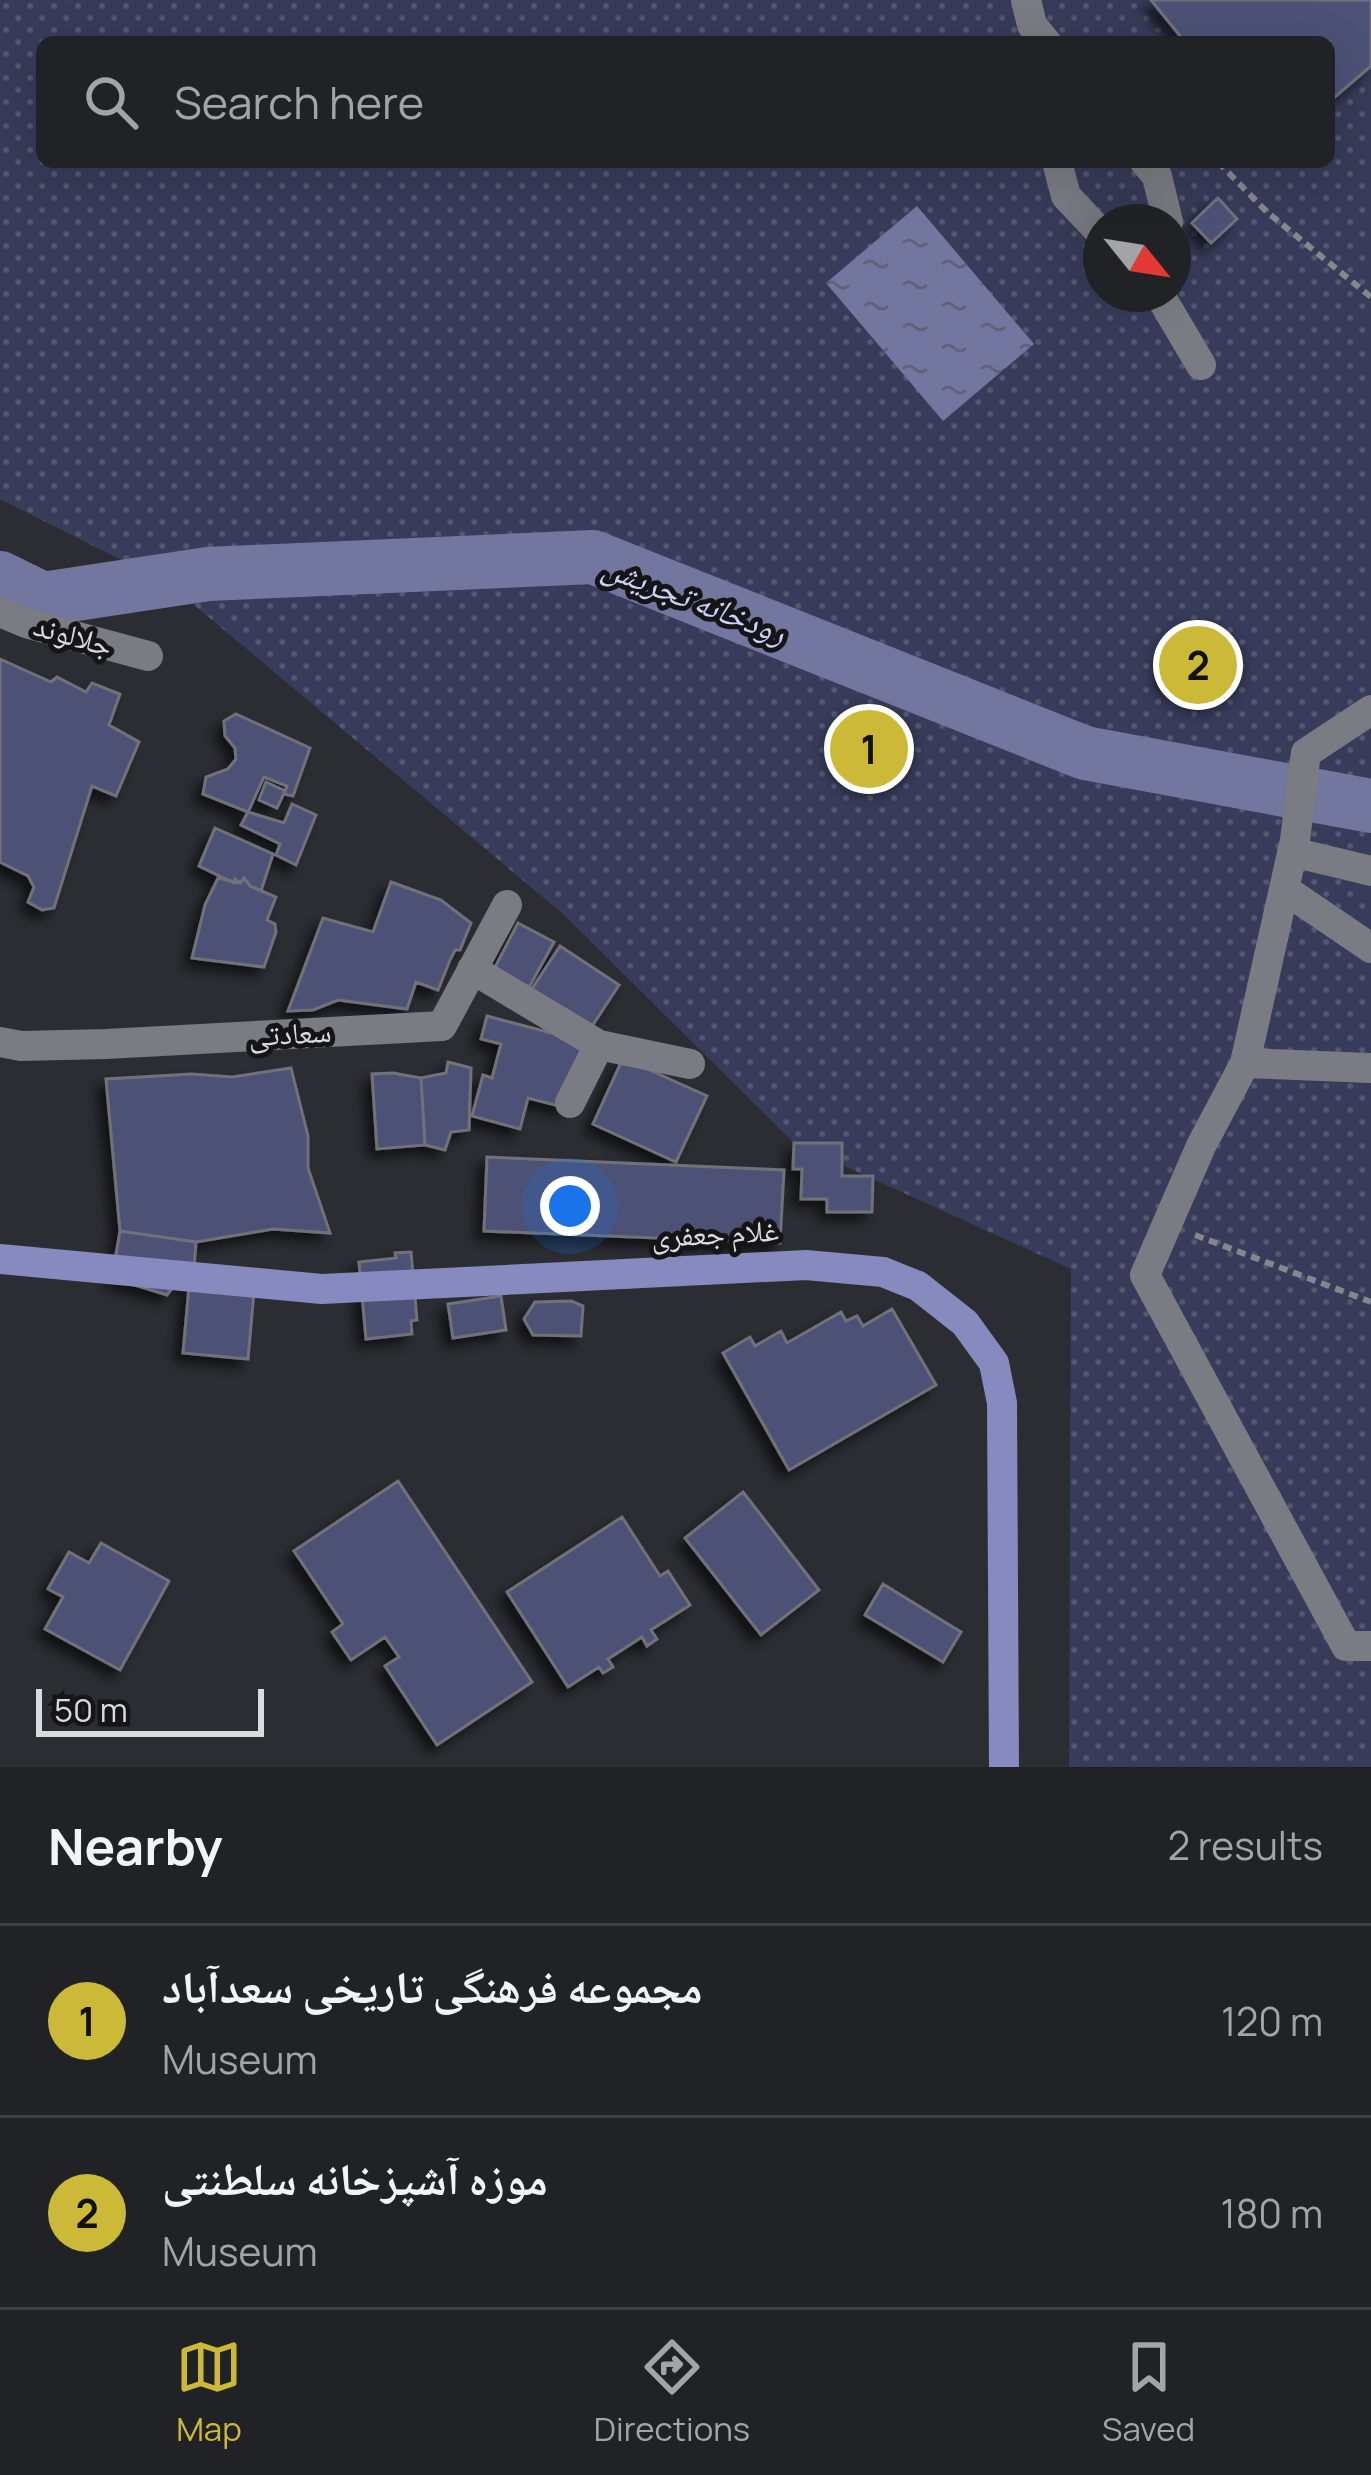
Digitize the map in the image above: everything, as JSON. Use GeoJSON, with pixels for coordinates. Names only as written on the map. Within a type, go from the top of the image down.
{"type":"FeatureCollection","features":[{"type":"Feature","properties":{"kind":"main road","name":"غلام جعفری"},"geometry":{"type":"LineString","coordinates":[[0,1259],[322,1288],[806,1265],[883,1272],[918,1286],[965,1323],[994,1363],[1002,1403],[1004,1767]]}},
{"type":"Feature","properties":{"kind":"street"},"geometry":{"type":"LineString","coordinates":[[1059,168],[1066,196],[1083,214]]}},
{"type":"Feature","properties":{"kind":"street"},"geometry":{"type":"LineString","coordinates":[[1150,168],[1164,204]]}},
{"type":"Feature","properties":{"kind":"street"},"geometry":{"type":"LineString","coordinates":[[1171,312],[1201,365]]}},
{"type":"Feature","properties":{"kind":"street","name":"جلالوند"},"geometry":{"type":"LineString","coordinates":[[0,612],[148,656]]}},
{"type":"Feature","properties":{"kind":"street"},"geometry":{"type":"LineString","coordinates":[[1371,710],[1306,753],[1293,846],[1245,1063],[1165,1224],[1145,1275],[1346,1646],[1371,1646]]}},
{"type":"Feature","properties":{"kind":"street"},"geometry":{"type":"LineString","coordinates":[[1293,846],[1371,871]]}},
{"type":"Feature","properties":{"kind":"street"},"geometry":{"type":"LineString","coordinates":[[1284,889],[1371,948]]}},
{"type":"Feature","properties":{"kind":"street","name":"سعادتی"},"geometry":{"type":"LineString","coordinates":[[0,1042],[21,1046],[106,1044],[442,1026],[507,905]]}},
{"type":"Feature","properties":{"kind":"street"},"geometry":{"type":"LineString","coordinates":[[472,969],[599,1045],[690,1064]]}},
{"type":"Feature","properties":{"kind":"street"},"geometry":{"type":"LineString","coordinates":[[570,1103],[599,1045]]}},
{"type":"Feature","properties":{"kind":"street"},"geometry":{"type":"LineString","coordinates":[[1245,1063],[1371,1068]]}},
{"type":"Feature","properties":{"kind":"path"},"geometry":{"type":"LineString","coordinates":[[1224,168],[1268,212],[1371,297]]}},
{"type":"Feature","properties":{"kind":"path"},"geometry":{"type":"LineString","coordinates":[[1165,1224],[1371,1301]]}},
{"type":"Feature","properties":{"kind":"shaded area"},"geometry":{"type":"Polygon","coordinates":[[[0,0],[1371,0],[1371,1767],[1069,1767],[1071,1269],[794,1143],[563,914],[169,584],[0,499],[0,0]]]}},
{"type":"Feature","properties":{"kind":"water"},"geometry":{"type":"Polygon","coordinates":[[[917,206],[1034,344],[943,421],[826,283],[917,206]]]}},
{"type":"Feature","properties":{"kind":"building"},"geometry":{"type":"Polygon","coordinates":[[[1151,0],[1371,0],[1371,66],[1335,97],[1335,36],[1180,36],[1151,0]]]}},
{"type":"Feature","properties":{"kind":"building"},"geometry":{"type":"Polygon","coordinates":[[[1218,198],[1237,219],[1211,243],[1192,223],[1218,198]]]}},
{"type":"Feature","properties":{"kind":"building"},"geometry":{"type":"Polygon","coordinates":[[[1189,631],[1230,651],[1206,698],[1166,678],[1189,631]]]}},
{"type":"Feature","properties":{"kind":"building"},"geometry":{"type":"Polygon","coordinates":[[[0,659],[51,682],[57,677],[86,692],[92,683],[120,694],[109,725],[139,742],[116,796],[92,786],[54,908],[42,910],[28,902],[34,887],[28,876],[0,862],[0,659]]]}},
{"type":"Feature","properties":{"kind":"building"},"geometry":{"type":"Polygon","coordinates":[[[236,714],[310,748],[293,796],[284,794],[287,786],[264,777],[248,812],[203,794],[206,777],[228,769],[236,759],[224,721],[236,714]]]}},
{"type":"Feature","properties":{"kind":"building"},"geometry":{"type":"Polygon","coordinates":[[[266,782],[285,791],[277,808],[259,800],[266,782]]]}},
{"type":"Feature","properties":{"kind":"building"},"geometry":{"type":"Polygon","coordinates":[[[292,804],[316,815],[296,865],[276,855],[280,844],[241,825],[248,812],[284,823],[292,804]]]}},
{"type":"Feature","properties":{"kind":"building"},"geometry":{"type":"Polygon","coordinates":[[[215,828],[273,854],[261,891],[244,878],[234,883],[199,866],[215,828]]]}},
{"type":"Feature","properties":{"kind":"building"},"geometry":{"type":"Polygon","coordinates":[[[218,878],[240,883],[244,878],[250,886],[276,897],[267,920],[275,924],[276,932],[264,967],[192,958],[205,905],[218,878]]]}},
{"type":"Feature","properties":{"kind":"building"},"geometry":{"type":"Polygon","coordinates":[[[391,882],[441,900],[471,923],[438,990],[416,982],[407,1009],[338,1000],[313,1010],[288,1011],[323,918],[373,932],[391,882]]]}},
{"type":"Feature","properties":{"kind":"building"},"geometry":{"type":"Polygon","coordinates":[[[518,923],[554,942],[527,991],[492,973],[518,923]]]}},
{"type":"Feature","properties":{"kind":"building"},"geometry":{"type":"Polygon","coordinates":[[[560,946],[619,985],[587,1034],[528,995],[560,946]]]}},
{"type":"Feature","properties":{"kind":"building"},"geometry":{"type":"Polygon","coordinates":[[[487,1016],[585,1042],[567,1108],[528,1098],[520,1129],[472,1116],[483,1075],[492,1078],[501,1044],[481,1039],[487,1016]]]}},
{"type":"Feature","properties":{"kind":"building"},"geometry":{"type":"Polygon","coordinates":[[[623,1058],[707,1096],[676,1162],[593,1124],[623,1058]]]}},
{"type":"Feature","properties":{"kind":"building"},"geometry":{"type":"Polygon","coordinates":[[[448,1062],[471,1068],[469,1130],[451,1132],[445,1150],[425,1145],[421,1078],[446,1073],[448,1062]]]}},
{"type":"Feature","properties":{"kind":"building"},"geometry":{"type":"Polygon","coordinates":[[[291,1068],[308,1136],[308,1168],[330,1233],[273,1229],[196,1242],[120,1231],[106,1079],[192,1074],[232,1077],[291,1068]]]}},
{"type":"Feature","properties":{"kind":"building"},"geometry":{"type":"Polygon","coordinates":[[[372,1074],[421,1078],[425,1145],[377,1149],[372,1074]]]}},
{"type":"Feature","properties":{"kind":"building"},"geometry":{"type":"Polygon","coordinates":[[[794,1143],[842,1143],[842,1176],[873,1176],[872,1212],[827,1212],[827,1199],[801,1199],[802,1169],[793,1169],[794,1143]]]}},
{"type":"Feature","properties":{"kind":"building"},"geometry":{"type":"Polygon","coordinates":[[[487,1157],[784,1170],[780,1243],[484,1231],[487,1157]]]}},
{"type":"Feature","properties":{"kind":"building"},"geometry":{"type":"Polygon","coordinates":[[[120,1231],[196,1242],[193,1283],[176,1283],[167,1295],[112,1278],[120,1231]]]}},
{"type":"Feature","properties":{"kind":"building"},"geometry":{"type":"Polygon","coordinates":[[[411,1252],[417,1320],[411,1321],[412,1334],[366,1339],[359,1262],[411,1252]]]}},
{"type":"Feature","properties":{"kind":"building"},"geometry":{"type":"Polygon","coordinates":[[[189,1287],[254,1292],[248,1359],[183,1353],[189,1287]]]}},
{"type":"Feature","properties":{"kind":"building"},"geometry":{"type":"Polygon","coordinates":[[[501,1296],[506,1330],[453,1338],[448,1304],[501,1296]]]}},
{"type":"Feature","properties":{"kind":"building"},"geometry":{"type":"Polygon","coordinates":[[[571,1301],[583,1306],[581,1336],[533,1335],[524,1319],[535,1302],[571,1301]]]}},
{"type":"Feature","properties":{"kind":"building"},"geometry":{"type":"Polygon","coordinates":[[[892,1309],[936,1385],[789,1470],[723,1353],[750,1337],[755,1346],[781,1331],[787,1343],[841,1312],[846,1321],[857,1316],[863,1326],[892,1309]]]}},
{"type":"Feature","properties":{"kind":"building"},"geometry":{"type":"Polygon","coordinates":[[[398,1481],[532,1682],[437,1745],[385,1666],[399,1657],[385,1637],[351,1660],[332,1632],[343,1624],[294,1551],[398,1481]]]}},
{"type":"Feature","properties":{"kind":"building"},"geometry":{"type":"Polygon","coordinates":[[[743,1492],[819,1590],[761,1635],[685,1538],[743,1492]]]}},
{"type":"Feature","properties":{"kind":"building"},"geometry":{"type":"Polygon","coordinates":[[[622,1517],[660,1576],[668,1571],[690,1605],[651,1630],[657,1639],[647,1646],[642,1637],[608,1659],[613,1667],[603,1673],[599,1667],[568,1687],[507,1592],[622,1517]]]}},
{"type":"Feature","properties":{"kind":"building"},"geometry":{"type":"Polygon","coordinates":[[[101,1543],[169,1581],[120,1670],[45,1629],[63,1597],[48,1589],[69,1552],[89,1563],[101,1543]]]}},
{"type":"Feature","properties":{"kind":"building"},"geometry":{"type":"Polygon","coordinates":[[[883,1584],[961,1632],[943,1662],[865,1615],[883,1584]]]}},
{"type":"Feature","properties":{"kind":"waterway","name":"رودخانه تجریش"},"geometry":{"type":"LineString","coordinates":[[0,578],[43,599],[208,574],[593,557],[1085,753],[1371,806]]}},
{"type":"Feature","properties":{"kind":"place","name":"موزه آشپزخانه سلطنتی"},"geometry":{"type":"Point","coordinates":[1198,665]}},
{"type":"Feature","properties":{"kind":"place","name":"مجموعه فرهنگی تاریخی سعدآباد"},"geometry":{"type":"Point","coordinates":[869,749]}}]}
